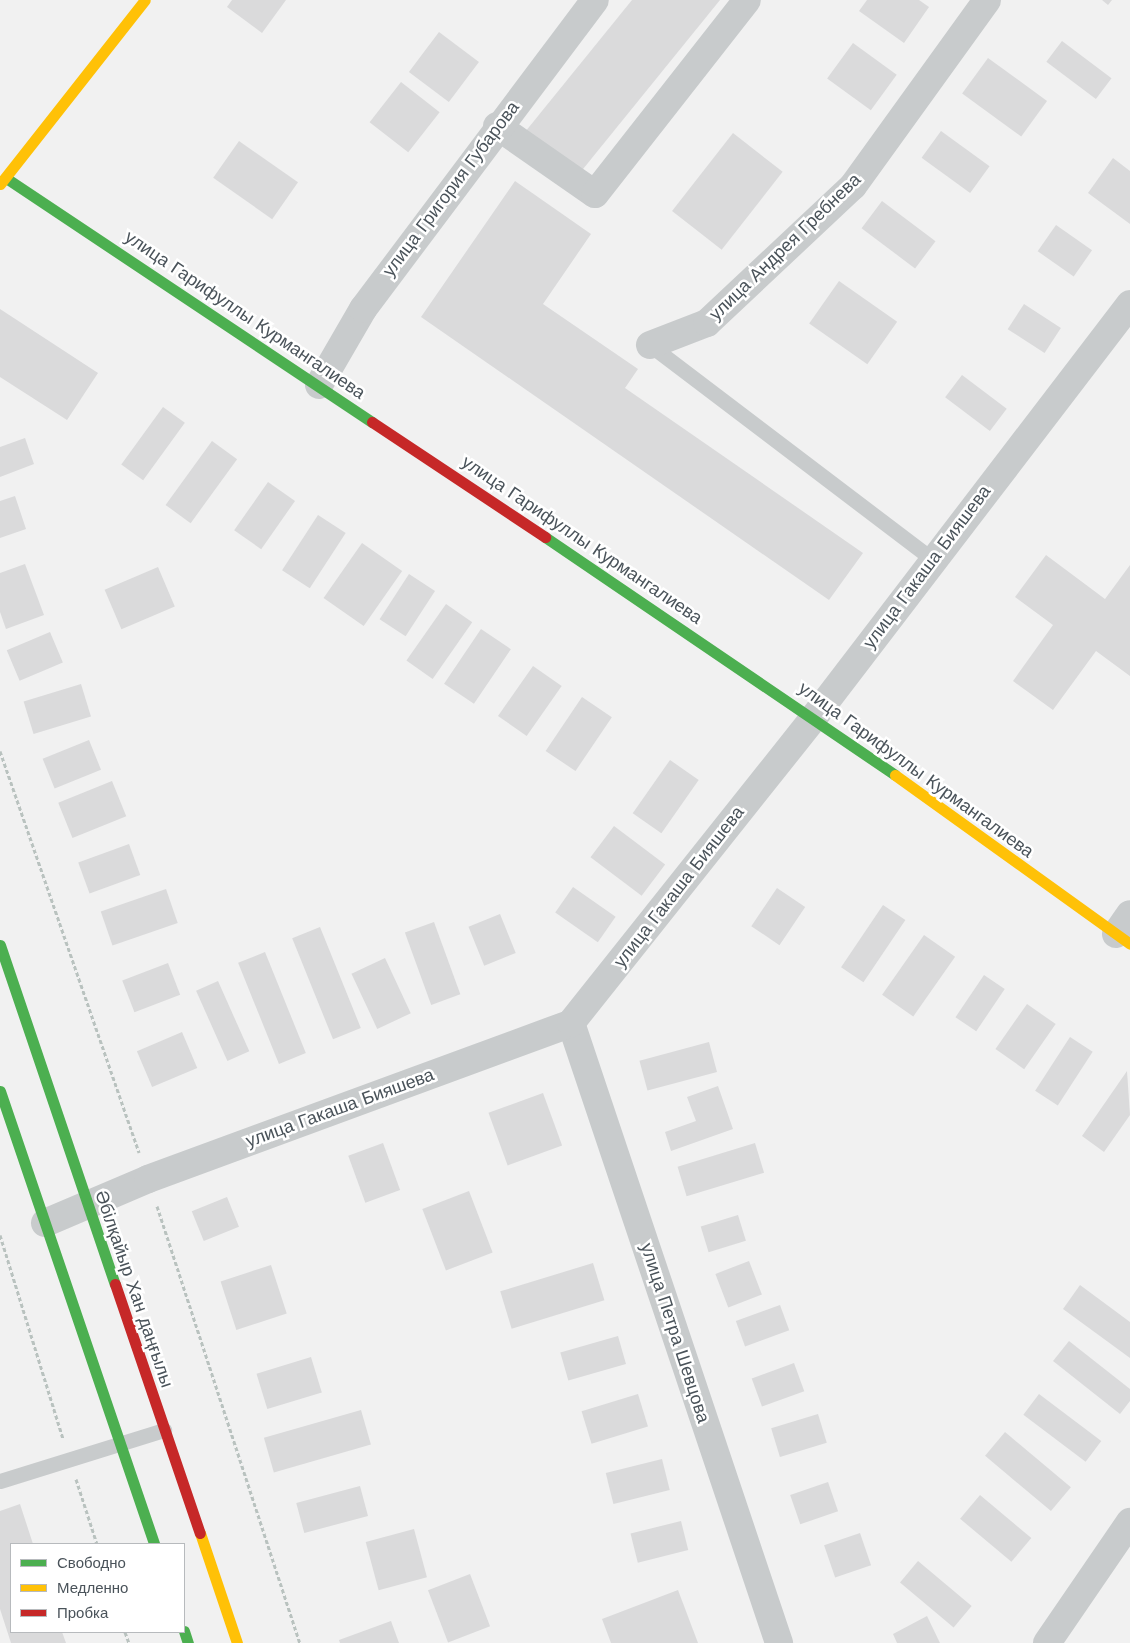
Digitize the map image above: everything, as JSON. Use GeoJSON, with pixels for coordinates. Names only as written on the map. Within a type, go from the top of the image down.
{"type":"FeatureCollection","features":[{"type":"Feature","properties":{"kind":"street"},"geometry":{"type":"LineString","coordinates":[[3,181],[145,0]]}},
{"type":"Feature","properties":{"kind":"street","name":"улица Григория Губарова"},"geometry":{"type":"LineString","coordinates":[[319,385],[362,309],[497,126],[594,0]]}},
{"type":"Feature","properties":{"kind":"street"},"geometry":{"type":"LineString","coordinates":[[497,126],[595,194],[747,0]]}},
{"type":"Feature","properties":{"kind":"street","name":"улица Андрея Гребнева"},"geometry":{"type":"LineString","coordinates":[[650,345],[707,323],[853,186],[987,0]]}},
{"type":"Feature","properties":{"kind":"street","name":"улица Гарифуллы Курмангалиева"},"geometry":{"type":"LineString","coordinates":[[3,181],[319,385],[814,717],[1125,931]]}},
{"type":"Feature","properties":{"kind":"street","name":"улица Гакаша Бияшева"},"geometry":{"type":"LineString","coordinates":[[45,1223],[88,1208],[148,1179],[571,1023],[814,717],[932,559],[1130,304]]}},
{"type":"Feature","properties":{"kind":"street","name":"Әбілқайыр Хан даңғылы"},"geometry":{"type":"LineString","coordinates":[[0,945],[237,1643]]}},
{"type":"Feature","properties":{"kind":"street","name":"улица Петра Шевцова"},"geometry":{"type":"LineString","coordinates":[[571,1023],[779,1643]]}},
{"type":"Feature","properties":{"kind":"street"},"geometry":{"type":"LineString","coordinates":[[0,1091],[154,1543]]}},
{"type":"Feature","properties":{"kind":"street"},"geometry":{"type":"LineString","coordinates":[[1047,1643],[1130,1522]]}},
{"type":"Feature","properties":{"kind":"lane"},"geometry":{"type":"LineString","coordinates":[[650,345],[932,559]]}},
{"type":"Feature","properties":{"kind":"lane"},"geometry":{"type":"LineString","coordinates":[[0,1481],[164,1430]]}},
{"type":"Feature","properties":{"kind":"path"},"geometry":{"type":"LineString","coordinates":[[0,1235],[97,1543]]}},
{"type":"Feature","properties":{"kind":"building"},"geometry":{"type":"Polygon","coordinates":[[[232,0],[286,0],[262,33],[227,7],[232,0]]]}},
{"type":"Feature","properties":{"kind":"building"},"geometry":{"type":"Polygon","coordinates":[[[632,0],[720,0],[579,174],[525,132],[632,0]]]}},
{"type":"Feature","properties":{"kind":"building"},"geometry":{"type":"Polygon","coordinates":[[[867,0],[919,0],[929,7],[904,43],[859,11],[867,0]]]}},
{"type":"Feature","properties":{"kind":"building"},"geometry":{"type":"Polygon","coordinates":[[[1102,0],[1112,0],[1108,5],[1102,0]]]}},
{"type":"Feature","properties":{"kind":"building"},"geometry":{"type":"Polygon","coordinates":[[[439,32],[479,62],[449,102],[409,72],[439,32]]]}},
{"type":"Feature","properties":{"kind":"building"},"geometry":{"type":"Polygon","coordinates":[[[1062,41],[1112,78],[1096,99],[1046,62],[1062,41]]]}},
{"type":"Feature","properties":{"kind":"building"},"geometry":{"type":"Polygon","coordinates":[[[853,43],[897,75],[871,110],[827,79],[853,43]]]}},
{"type":"Feature","properties":{"kind":"building"},"geometry":{"type":"Polygon","coordinates":[[[988,58],[1047,101],[1021,137],[962,94],[988,58]]]}},
{"type":"Feature","properties":{"kind":"building"},"geometry":{"type":"Polygon","coordinates":[[[401,82],[440,112],[408,152],[370,122],[401,82]]]}},
{"type":"Feature","properties":{"kind":"building"},"geometry":{"type":"Polygon","coordinates":[[[941,131],[990,166],[970,193],[922,158],[941,131]]]}},
{"type":"Feature","properties":{"kind":"building"},"geometry":{"type":"Polygon","coordinates":[[[733,133],[783,172],[722,250],[672,211],[733,133]]]}},
{"type":"Feature","properties":{"kind":"building"},"geometry":{"type":"Polygon","coordinates":[[[239,141],[298,182],[272,219],[213,178],[239,141]]]}},
{"type":"Feature","properties":{"kind":"building"},"geometry":{"type":"Polygon","coordinates":[[[1113,158],[1130,171],[1130,224],[1088,193],[1113,158]]]}},
{"type":"Feature","properties":{"kind":"building"},"geometry":{"type":"Polygon","coordinates":[[[515,181],[591,234],[543,304],[638,369],[625,388],[863,553],[829,600],[421,317],[515,181]]]}},
{"type":"Feature","properties":{"kind":"building"},"geometry":{"type":"Polygon","coordinates":[[[882,201],[936,241],[915,268],[862,228],[882,201]]]}},
{"type":"Feature","properties":{"kind":"building"},"geometry":{"type":"Polygon","coordinates":[[[1056,225],[1092,250],[1074,276],[1038,251],[1056,225]]]}},
{"type":"Feature","properties":{"kind":"building"},"geometry":{"type":"Polygon","coordinates":[[[839,281],[897,322],[867,364],[809,324],[839,281]]]}},
{"type":"Feature","properties":{"kind":"building"},"geometry":{"type":"Polygon","coordinates":[[[1024,304],[1061,328],[1045,353],[1008,329],[1024,304]]]}},
{"type":"Feature","properties":{"kind":"building"},"geometry":{"type":"Polygon","coordinates":[[[0,309],[98,373],[67,420],[0,377],[0,309]]]}},
{"type":"Feature","properties":{"kind":"building"},"geometry":{"type":"Polygon","coordinates":[[[962,375],[1007,409],[990,431],[945,397],[962,375]]]}},
{"type":"Feature","properties":{"kind":"building"},"geometry":{"type":"Polygon","coordinates":[[[163,407],[185,423],[143,480],[121,464],[163,407]]]}},
{"type":"Feature","properties":{"kind":"building"},"geometry":{"type":"Polygon","coordinates":[[[25,438],[34,464],[0,477],[0,447],[25,438]]]}},
{"type":"Feature","properties":{"kind":"building"},"geometry":{"type":"Polygon","coordinates":[[[212,441],[237,459],[191,523],[166,505],[212,441]]]}},
{"type":"Feature","properties":{"kind":"building"},"geometry":{"type":"Polygon","coordinates":[[[268,482],[295,501],[261,549],[234,530],[268,482]]]}},
{"type":"Feature","properties":{"kind":"building"},"geometry":{"type":"Polygon","coordinates":[[[15,496],[26,529],[0,538],[0,501],[15,496]]]}},
{"type":"Feature","properties":{"kind":"building"},"geometry":{"type":"Polygon","coordinates":[[[318,515],[346,533],[310,588],[282,570],[318,515]]]}},
{"type":"Feature","properties":{"kind":"building"},"geometry":{"type":"Polygon","coordinates":[[[362,543],[402,571],[364,626],[324,598],[362,543]]]}},
{"type":"Feature","properties":{"kind":"building"},"geometry":{"type":"Polygon","coordinates":[[[1046,555],[1105,599],[1130,565],[1130,676],[1096,651],[1053,710],[1013,681],[1053,625],[1015,597],[1046,555]]]}},
{"type":"Feature","properties":{"kind":"building"},"geometry":{"type":"Polygon","coordinates":[[[25,564],[44,615],[6,629],[0,612],[0,573],[25,564]]]}},
{"type":"Feature","properties":{"kind":"building"},"geometry":{"type":"Polygon","coordinates":[[[158,567],[175,607],[121,629],[105,590],[158,567]]]}},
{"type":"Feature","properties":{"kind":"building"},"geometry":{"type":"Polygon","coordinates":[[[409,574],[435,591],[406,636],[380,619],[409,574]]]}},
{"type":"Feature","properties":{"kind":"building"},"geometry":{"type":"Polygon","coordinates":[[[446,604],[472,622],[433,679],[406,661],[446,604]]]}},
{"type":"Feature","properties":{"kind":"building"},"geometry":{"type":"Polygon","coordinates":[[[481,629],[511,649],[474,704],[444,684],[481,629]]]}},
{"type":"Feature","properties":{"kind":"building"},"geometry":{"type":"Polygon","coordinates":[[[50,632],[63,662],[20,681],[7,650],[50,632]]]}},
{"type":"Feature","properties":{"kind":"building"},"geometry":{"type":"Polygon","coordinates":[[[533,666],[562,686],[527,736],[498,716],[533,666]]]}},
{"type":"Feature","properties":{"kind":"building"},"geometry":{"type":"Polygon","coordinates":[[[81,684],[91,717],[34,734],[24,702],[81,684]]]}},
{"type":"Feature","properties":{"kind":"building"},"geometry":{"type":"Polygon","coordinates":[[[582,697],[612,717],[575,771],[546,751],[582,697]]]}},
{"type":"Feature","properties":{"kind":"building"},"geometry":{"type":"Polygon","coordinates":[[[89,740],[101,770],[55,788],[43,759],[89,740]]]}},
{"type":"Feature","properties":{"kind":"building"},"geometry":{"type":"Polygon","coordinates":[[[670,760],[699,780],[661,833],[633,813],[670,760]]]}},
{"type":"Feature","properties":{"kind":"building"},"geometry":{"type":"Polygon","coordinates":[[[112,781],[126,816],[72,838],[58,803],[112,781]]]}},
{"type":"Feature","properties":{"kind":"building"},"geometry":{"type":"Polygon","coordinates":[[[614,826],[665,865],[642,896],[591,857],[614,826]]]}},
{"type":"Feature","properties":{"kind":"building"},"geometry":{"type":"Polygon","coordinates":[[[129,844],[140,875],[90,893],[78,862],[129,844]]]}},
{"type":"Feature","properties":{"kind":"building"},"geometry":{"type":"Polygon","coordinates":[[[573,887],[616,917],[598,942],[555,912],[573,887]]]}},
{"type":"Feature","properties":{"kind":"building"},"geometry":{"type":"Polygon","coordinates":[[[777,888],[805,907],[779,945],[751,926],[777,888]]]}},
{"type":"Feature","properties":{"kind":"building"},"geometry":{"type":"Polygon","coordinates":[[[166,889],[178,923],[112,946],[101,911],[166,889]]]}},
{"type":"Feature","properties":{"kind":"building"},"geometry":{"type":"Polygon","coordinates":[[[883,905],[905,920],[863,982],[841,967],[883,905]]]}},
{"type":"Feature","properties":{"kind":"building"},"geometry":{"type":"Polygon","coordinates":[[[500,914],[516,953],[484,966],[468,927],[500,914]]]}},
{"type":"Feature","properties":{"kind":"building"},"geometry":{"type":"Polygon","coordinates":[[[434,922],[460,994],[431,1005],[405,933],[434,922]]]}},
{"type":"Feature","properties":{"kind":"building"},"geometry":{"type":"Polygon","coordinates":[[[320,927],[361,1028],[333,1039],[292,938],[320,927]]]}},
{"type":"Feature","properties":{"kind":"building"},"geometry":{"type":"Polygon","coordinates":[[[924,935],[955,957],[913,1017],[882,995],[924,935]]]}},
{"type":"Feature","properties":{"kind":"building"},"geometry":{"type":"Polygon","coordinates":[[[265,952],[306,1053],[279,1064],[238,963],[265,952]]]}},
{"type":"Feature","properties":{"kind":"building"},"geometry":{"type":"Polygon","coordinates":[[[385,958],[411,1013],[377,1029],[351,974],[385,958]]]}},
{"type":"Feature","properties":{"kind":"building"},"geometry":{"type":"Polygon","coordinates":[[[168,963],[180,995],[134,1012],[122,981],[168,963]]]}},
{"type":"Feature","properties":{"kind":"building"},"geometry":{"type":"Polygon","coordinates":[[[984,975],[1005,989],[976,1031],[955,1017],[984,975]]]}},
{"type":"Feature","properties":{"kind":"building"},"geometry":{"type":"Polygon","coordinates":[[[218,981],[249,1051],[227,1061],[196,991],[218,981]]]}},
{"type":"Feature","properties":{"kind":"building"},"geometry":{"type":"Polygon","coordinates":[[[1027,1004],[1056,1024],[1024,1069],[995,1049],[1027,1004]]]}},
{"type":"Feature","properties":{"kind":"building"},"geometry":{"type":"Polygon","coordinates":[[[182,1032],[197,1068],[152,1087],[137,1051],[182,1032]]]}},
{"type":"Feature","properties":{"kind":"building"},"geometry":{"type":"Polygon","coordinates":[[[1070,1037],[1093,1052],[1058,1105],[1035,1091],[1070,1037]]]}},
{"type":"Feature","properties":{"kind":"building"},"geometry":{"type":"Polygon","coordinates":[[[709,1042],[717,1072],[647,1091],[639,1061],[709,1042]]]}},
{"type":"Feature","properties":{"kind":"building"},"geometry":{"type":"Polygon","coordinates":[[[1127,1071],[1130,1115],[1104,1152],[1082,1136],[1127,1071]]]}},
{"type":"Feature","properties":{"kind":"building"},"geometry":{"type":"Polygon","coordinates":[[[718,1086],[733,1129],[671,1151],[665,1132],[696,1121],[687,1097],[718,1086]]]}},
{"type":"Feature","properties":{"kind":"building"},"geometry":{"type":"Polygon","coordinates":[[[543,1093],[562,1146],[508,1165],[488,1113],[543,1093]]]}},
{"type":"Feature","properties":{"kind":"building"},"geometry":{"type":"Polygon","coordinates":[[[383,1143],[400,1190],[365,1203],[348,1156],[383,1143]]]}},
{"type":"Feature","properties":{"kind":"building"},"geometry":{"type":"Polygon","coordinates":[[[755,1143],[764,1173],[687,1196],[678,1167],[755,1143]]]}},
{"type":"Feature","properties":{"kind":"building"},"geometry":{"type":"Polygon","coordinates":[[[469,1191],[493,1253],[446,1271],[422,1209],[469,1191]]]}},
{"type":"Feature","properties":{"kind":"building"},"geometry":{"type":"Polygon","coordinates":[[[227,1197],[239,1227],[204,1241],[192,1211],[227,1197]]]}},
{"type":"Feature","properties":{"kind":"building"},"geometry":{"type":"Polygon","coordinates":[[[738,1215],[746,1241],[709,1252],[701,1226],[738,1215]]]}},
{"type":"Feature","properties":{"kind":"building"},"geometry":{"type":"Polygon","coordinates":[[[749,1261],[762,1295],[728,1308],[715,1274],[749,1261]]]}},
{"type":"Feature","properties":{"kind":"building"},"geometry":{"type":"Polygon","coordinates":[[[593,1263],[604,1300],[512,1329],[500,1291],[593,1263]]]}},
{"type":"Feature","properties":{"kind":"building"},"geometry":{"type":"Polygon","coordinates":[[[271,1265],[287,1314],[236,1330],[221,1281],[271,1265]]]}},
{"type":"Feature","properties":{"kind":"building"},"geometry":{"type":"Polygon","coordinates":[[[1080,1285],[1130,1322],[1130,1358],[1063,1309],[1080,1285]]]}},
{"type":"Feature","properties":{"kind":"building"},"geometry":{"type":"Polygon","coordinates":[[[780,1305],[789,1330],[745,1346],[736,1321],[780,1305]]]}},
{"type":"Feature","properties":{"kind":"building"},"geometry":{"type":"Polygon","coordinates":[[[618,1336],[626,1364],[568,1380],[560,1353],[618,1336]]]}},
{"type":"Feature","properties":{"kind":"building"},"geometry":{"type":"Polygon","coordinates":[[[1069,1341],[1130,1389],[1130,1401],[1120,1414],[1053,1361],[1069,1341]]]}},
{"type":"Feature","properties":{"kind":"building"},"geometry":{"type":"Polygon","coordinates":[[[311,1357],[322,1392],[267,1409],[256,1374],[311,1357]]]}},
{"type":"Feature","properties":{"kind":"building"},"geometry":{"type":"Polygon","coordinates":[[[794,1363],[804,1391],[762,1407],[752,1378],[794,1363]]]}},
{"type":"Feature","properties":{"kind":"building"},"geometry":{"type":"Polygon","coordinates":[[[638,1394],[648,1427],[592,1444],[582,1411],[638,1394]]]}},
{"type":"Feature","properties":{"kind":"building"},"geometry":{"type":"Polygon","coordinates":[[[1039,1394],[1101,1441],[1086,1462],[1023,1415],[1039,1394]]]}},
{"type":"Feature","properties":{"kind":"building"},"geometry":{"type":"Polygon","coordinates":[[[361,1410],[371,1445],[274,1472],[264,1438],[361,1410]]]}},
{"type":"Feature","properties":{"kind":"building"},"geometry":{"type":"Polygon","coordinates":[[[818,1414],[827,1443],[780,1457],[771,1428],[818,1414]]]}},
{"type":"Feature","properties":{"kind":"building"},"geometry":{"type":"Polygon","coordinates":[[[1005,1432],[1071,1487],[1051,1511],[985,1456],[1005,1432]]]}},
{"type":"Feature","properties":{"kind":"building"},"geometry":{"type":"Polygon","coordinates":[[[662,1459],[670,1490],[613,1504],[606,1473],[662,1459]]]}},
{"type":"Feature","properties":{"kind":"building"},"geometry":{"type":"Polygon","coordinates":[[[828,1482],[838,1511],[800,1524],[790,1495],[828,1482]]]}},
{"type":"Feature","properties":{"kind":"building"},"geometry":{"type":"Polygon","coordinates":[[[360,1486],[368,1516],[304,1533],[296,1503],[360,1486]]]}},
{"type":"Feature","properties":{"kind":"building"},"geometry":{"type":"Polygon","coordinates":[[[980,1495],[1031,1538],[1011,1562],[960,1519],[980,1495]]]}},
{"type":"Feature","properties":{"kind":"building"},"geometry":{"type":"Polygon","coordinates":[[[20,1504],[33,1543],[10,1543],[10,1633],[62,1633],[66,1643],[11,1643],[0,1609],[0,1511],[20,1504]]]}},
{"type":"Feature","properties":{"kind":"building"},"geometry":{"type":"Polygon","coordinates":[[[681,1521],[688,1550],[638,1563],[631,1534],[681,1521]]]}},
{"type":"Feature","properties":{"kind":"building"},"geometry":{"type":"Polygon","coordinates":[[[414,1529],[427,1577],[379,1590],[366,1542],[414,1529]]]}},
{"type":"Feature","properties":{"kind":"building"},"geometry":{"type":"Polygon","coordinates":[[[860,1533],[871,1565],[835,1578],[824,1545],[860,1533]]]}},
{"type":"Feature","properties":{"kind":"building"},"geometry":{"type":"Polygon","coordinates":[[[918,1561],[972,1606],[954,1627],[900,1582],[918,1561]]]}},
{"type":"Feature","properties":{"kind":"building"},"geometry":{"type":"Polygon","coordinates":[[[470,1574],[490,1626],[448,1642],[428,1590],[470,1574]]]}},
{"type":"Feature","properties":{"kind":"building"},"geometry":{"type":"Polygon","coordinates":[[[678,1590],[698,1643],[611,1643],[602,1619],[678,1590]]]}},
{"type":"Feature","properties":{"kind":"building"},"geometry":{"type":"Polygon","coordinates":[[[927,1616],[940,1643],[897,1643],[893,1634],[927,1616]]]}},
{"type":"Feature","properties":{"kind":"building"},"geometry":{"type":"Polygon","coordinates":[[[391,1621],[399,1643],[340,1643],[339,1640],[391,1621]]]}},
{"type":"Feature","properties":{"kind":"traffic: fast"},"geometry":{"type":"LineString","coordinates":[[6,178],[372,422]]}},
{"type":"Feature","properties":{"kind":"traffic: fast"},"geometry":{"type":"LineString","coordinates":[[545,537],[895,775]]}},
{"type":"Feature","properties":{"kind":"traffic: fast"},"geometry":{"type":"LineString","coordinates":[[0,945],[115,1284]]}},
{"type":"Feature","properties":{"kind":"traffic: fast"},"geometry":{"type":"LineString","coordinates":[[0,1091],[154,1543]]}},
{"type":"Feature","properties":{"kind":"traffic: fast"},"geometry":{"type":"LineString","coordinates":[[185,1633],[188,1643]]}},
{"type":"Feature","properties":{"kind":"traffic: slow"},"geometry":{"type":"LineString","coordinates":[[0,184],[145,0]]}},
{"type":"Feature","properties":{"kind":"traffic: slow"},"geometry":{"type":"LineString","coordinates":[[895,775],[1130,944]]}},
{"type":"Feature","properties":{"kind":"traffic: slow"},"geometry":{"type":"LineString","coordinates":[[200,1533],[237,1643]]}},
{"type":"Feature","properties":{"kind":"traffic: jam"},"geometry":{"type":"LineString","coordinates":[[372,422],[545,537]]}},
{"type":"Feature","properties":{"kind":"traffic: jam"},"geometry":{"type":"LineString","coordinates":[[115,1284],[200,1533]]}}]}
